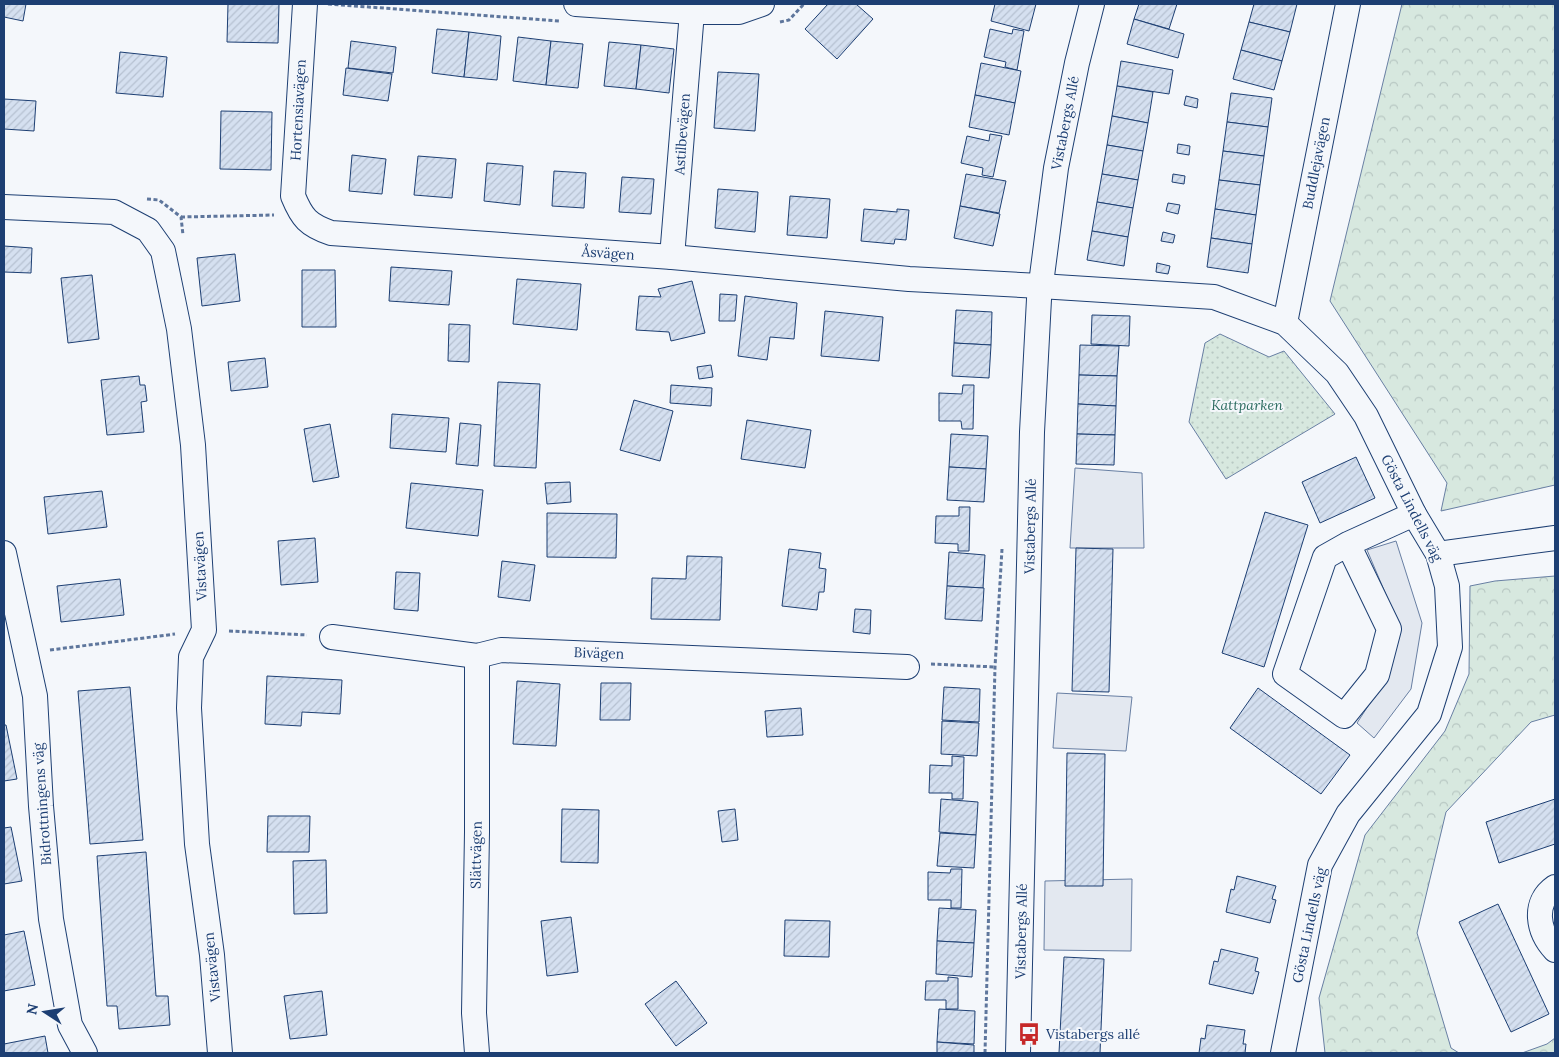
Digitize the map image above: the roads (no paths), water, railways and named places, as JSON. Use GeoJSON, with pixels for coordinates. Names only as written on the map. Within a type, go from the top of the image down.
{"type":"FeatureCollection","features":[{"type":"Feature","properties":{"kind":"street","name":"Hortensiavägen"},"geometry":{"type":"LineString","coordinates":[[301,215],[293,196],[305,4]]}},
{"type":"Feature","properties":{"kind":"street"},"geometry":{"type":"LineString","coordinates":[[576,4],[692,12],[739,12],[762,4]]}},
{"type":"Feature","properties":{"kind":"street","name":"Vistabergs Allé"},"geometry":{"type":"LineString","coordinates":[[1018,1053],[1032,432],[1040,286],[1058,158],[1077,63],[1092,4]]}},
{"type":"Feature","properties":{"kind":"street","name":"Buddlejavägen"},"geometry":{"type":"LineString","coordinates":[[1285,323],[1348,4]]}},
{"type":"Feature","properties":{"kind":"street","name":"Astilbevägen"},"geometry":{"type":"LineString","coordinates":[[672,257],[692,12]]}},
{"type":"Feature","properties":{"kind":"street","name":"Vistavägen"},"geometry":{"type":"LineString","coordinates":[[4,207],[114,212],[148,230],[163,251],[178,329],[193,445],[204,630],[191,657],[189,708],[197,844],[212,955],[220,1053]]}},
{"type":"Feature","properties":{"kind":"street","name":"Åsvägen"},"geometry":{"type":"LineString","coordinates":[[301,215],[315,228],[331,234],[672,257],[909,280],[1040,286]]}},
{"type":"Feature","properties":{"kind":"street","name":"Gösta Lindells väg"},"geometry":{"type":"LineString","coordinates":[[1040,286],[1214,298],[1285,323],[1337,373],[1366,416],[1414,514],[1438,554],[1447,586],[1450,648],[1429,714],[1348,814],[1320,865],[1283,1053]]}},
{"type":"Feature","properties":{"kind":"street"},"geometry":{"type":"LineString","coordinates":[[1348,544],[1389,629],[1377,675],[1344,716],[1286,674],[1325,557],[1348,544],[1414,514]]}},
{"type":"Feature","properties":{"kind":"street"},"geometry":{"type":"LineString","coordinates":[[1438,554],[1555,538]]}},
{"type":"Feature","properties":{"kind":"street","name":"Bidrottningens väg"},"geometry":{"type":"LineString","coordinates":[[4,553],[24,653],[35,696],[41,806],[51,919],[70,1025],[84,1053]]}},
{"type":"Feature","properties":{"kind":"street","name":"Bivägen"},"geometry":{"type":"LineString","coordinates":[[332,637],[477,656],[500,650],[908,667]]}},
{"type":"Feature","properties":{"kind":"street","name":"Slättvägen"},"geometry":{"type":"LineString","coordinates":[[477,656],[474,1013],[477,1053]]}},
{"type":"Feature","properties":{"kind":"street"},"geometry":{"type":"LineString","coordinates":[[1555,887],[1544,898],[1539,908],[1545,937],[1555,950]]}},
{"type":"Feature","properties":{"kind":"place","name":"Vistabergs allé"},"geometry":{"type":"Point","coordinates":[1029,1034]}},
{"type":"Feature","properties":{"kind":"park label","name":"Kattparken"},"geometry":{"type":"Point","coordinates":[1247,405]}}]}
